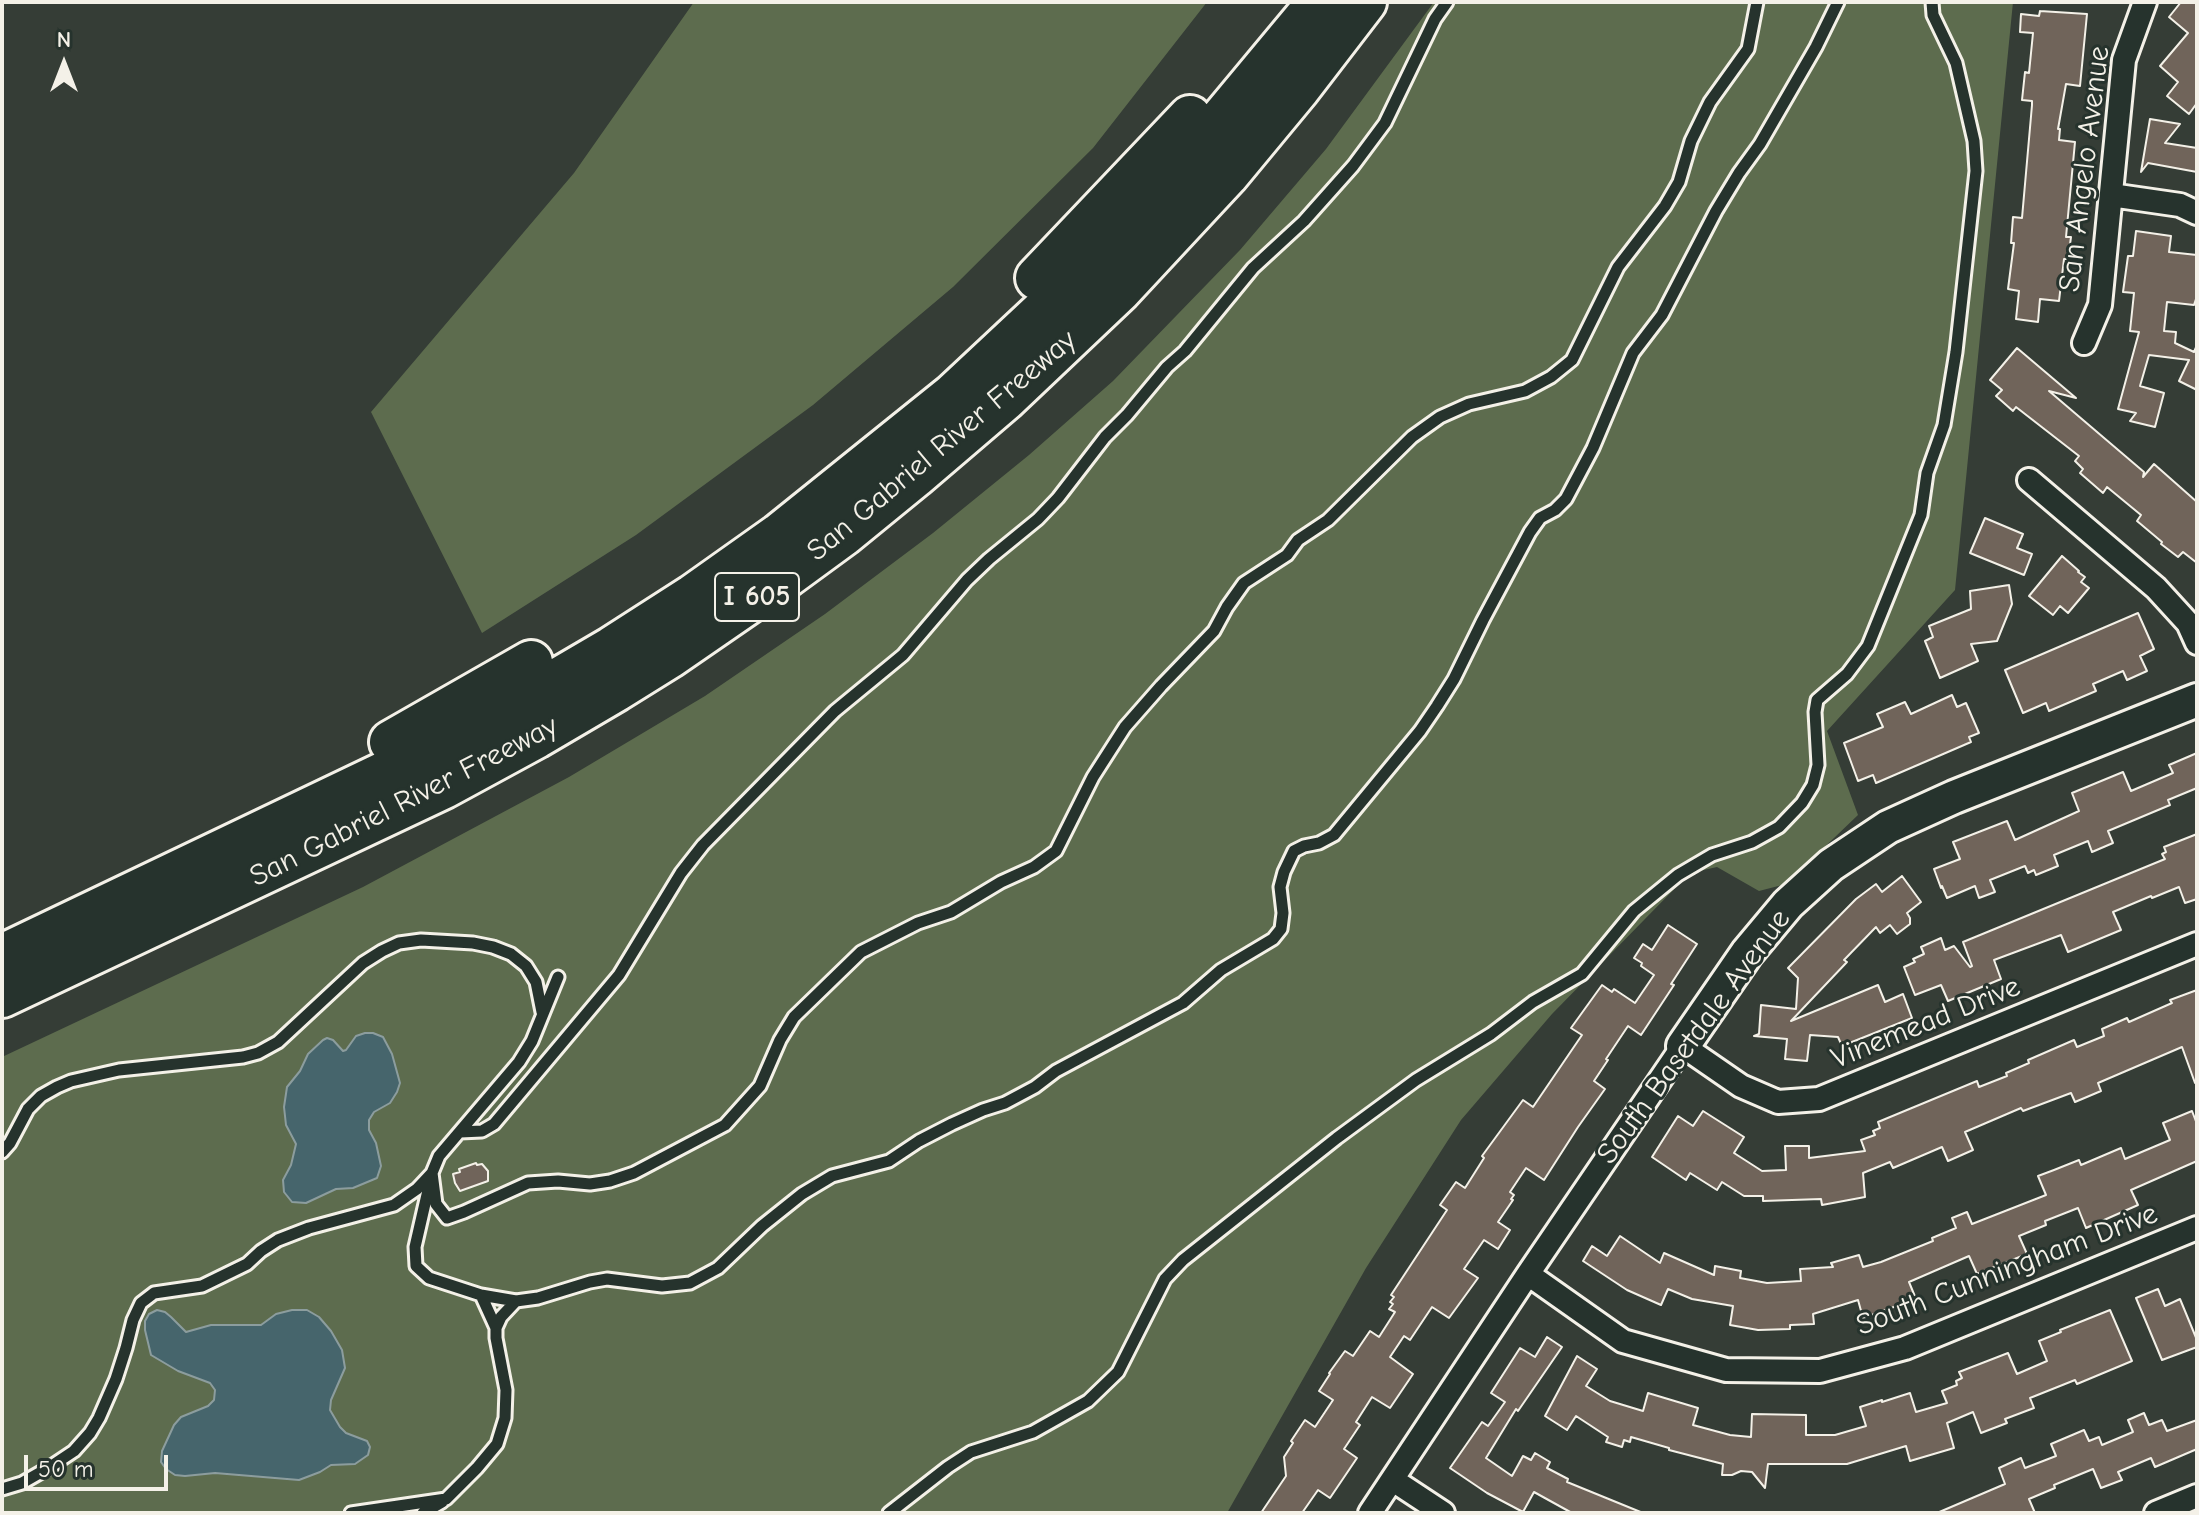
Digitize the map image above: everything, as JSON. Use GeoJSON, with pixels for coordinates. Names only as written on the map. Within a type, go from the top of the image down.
{"type":"FeatureCollection","features":[{"type":"Feature","properties":{"kind":"highway","name":"San Gabriel River Freeway"},"geometry":{"type":"LineString","coordinates":[[2,927],[382,747],[670,583],[821,472],[972,345],[1237,68],[1284,2]]}},
{"type":"Feature","properties":{"kind":"highway"},"geometry":{"type":"LineString","coordinates":[[2,956],[460,737],[612,648],[779,535],[953,395],[1046,308],[1155,199],[1319,2]]}},
{"type":"Feature","properties":{"kind":"highway"},"geometry":{"type":"LineString","coordinates":[[2,972],[409,784],[515,729],[632,658],[741,585],[895,470],[1071,312],[1210,166],[1294,66],[1340,2]]}},
{"type":"Feature","properties":{"kind":"highway","name":"San Gabriel River Freeway"},"geometry":{"type":"LineString","coordinates":[[2,996],[444,787],[616,690],[788,575],[844,534],[983,418],[1120,290],[1235,165],[1365,2]]}},
{"type":"Feature","properties":{"kind":"street","name":"San Angelo Avenue"},"geometry":{"type":"LineString","coordinates":[[2084,343],[2100,305],[2124,60],[2145,2]]}},
{"type":"Feature","properties":{"kind":"street"},"geometry":{"type":"LineString","coordinates":[[2111,195],[2180,205],[2197,213]]}},
{"type":"Feature","properties":{"kind":"street"},"geometry":{"type":"LineString","coordinates":[[2029,480],[2156,588],[2188,623],[2197,643]]}},
{"type":"Feature","properties":{"kind":"street","name":"South Basetdale Avenue"},"geometry":{"type":"LineString","coordinates":[[1370,1513],[1683,1046],[1747,953],[1788,904],[1843,857],[1888,827],[1954,797],[2197,700]]}},
{"type":"Feature","properties":{"kind":"street","name":"Vinemead Drive"},"geometry":{"type":"LineString","coordinates":[[1683,1046],[1741,1086],[1778,1102],[1819,1099],[2197,944]]}},
{"type":"Feature","properties":{"kind":"street","name":"South Cunningham Drive"},"geometry":{"type":"LineString","coordinates":[[1528,1274],[1623,1341],[1726,1370],[1820,1371],[1905,1348],[2195,1233]]}},
{"type":"Feature","properties":{"kind":"street"},"geometry":{"type":"LineString","coordinates":[[1393,1480],[1443,1513]]}},
{"type":"Feature","properties":{"kind":"street"},"geometry":{"type":"LineString","coordinates":[[2156,1513],[2197,1496]]}},
{"type":"Feature","properties":{"kind":"lane"},"geometry":{"type":"LineString","coordinates":[[460,1132],[482,1131],[505,1113],[619,975],[681,873],[703,845],[835,711],[903,655],[967,580],[1038,519],[1105,437],[1185,351],[1253,268],[1304,221],[1353,166],[1385,123],[1435,19],[1447,2]]}},
{"type":"Feature","properties":{"kind":"lane"},"geometry":{"type":"LineString","coordinates":[[432,1173],[436,1204],[447,1218],[528,1183],[558,1181],[590,1184],[634,1173],[725,1125],[760,1086],[794,1017],[861,952],[918,923],[951,912],[1001,882],[1034,867],[1056,851],[1093,777],[1125,727],[1214,631],[1244,583],[1287,555],[1298,540],[1328,520],[1412,437],[1440,417],[1469,404],[1525,391],[1551,377],[1572,360],[1618,267],[1665,206],[1679,182],[1691,141],[1710,102],[1748,49],[1757,2]]}},
{"type":"Feature","properties":{"kind":"lane"},"geometry":{"type":"LineString","coordinates":[[558,977],[532,1041],[519,1062],[439,1156],[432,1173],[415,1247],[416,1266],[429,1278],[481,1295],[516,1301],[607,1279],[662,1286],[690,1283],[718,1268],[762,1226],[802,1194],[832,1176],[889,1161],[952,1124],[1035,1087],[1056,1071],[1183,1003],[1237,959],[1273,939],[1281,929],[1280,887],[1294,851],[1334,835],[1437,706],[1530,532],[1540,518],[1566,499],[1593,448],[1633,353],[1662,315],[1716,211],[1760,144],[1838,2]]}},
{"type":"Feature","properties":{"kind":"lane"},"geometry":{"type":"LineString","coordinates":[[889,1513],[971,1452],[1033,1432],[1088,1401],[1118,1372],[1165,1279],[1194,1251],[1325,1147],[1416,1080],[1491,1034],[1533,1002],[1582,974],[1634,911],[1678,875],[1712,855],[1752,842],[1779,827],[1802,803],[1813,785],[1818,765],[1817,700],[1847,674],[1868,646],[1921,515],[1927,473],[1944,425],[1956,352],[1976,171],[1974,141],[1956,63],[1933,15],[1932,2]]}},
{"type":"Feature","properties":{"kind":"lane"},"geometry":{"type":"LineString","coordinates":[[2,1152],[28,1109],[41,1096],[57,1087],[119,1070],[258,1053],[278,1042],[363,963],[399,943],[421,940],[473,943],[511,954],[526,966],[536,982],[542,1012]]}},
{"type":"Feature","properties":{"kind":"lane"},"geometry":{"type":"LineString","coordinates":[[2,1489],[22,1483],[50,1467],[74,1451],[90,1433],[116,1379],[133,1320],[141,1303],[154,1293],[202,1286],[247,1264],[278,1240],[309,1228],[394,1205],[417,1189],[432,1173]]}},
{"type":"Feature","properties":{"kind":"lane"},"geometry":{"type":"LineString","coordinates":[[481,1295],[496,1328]]}},
{"type":"Feature","properties":{"kind":"lane"},"geometry":{"type":"LineString","coordinates":[[423,1513],[446,1499],[497,1444],[505,1418],[506,1390],[496,1328],[501,1317],[516,1301]]}},
{"type":"Feature","properties":{"kind":"lane"},"geometry":{"type":"LineString","coordinates":[[351,1513],[446,1499]]}},
{"type":"Feature","properties":{"kind":"green space"},"geometry":{"type":"Polygon","coordinates":[[[694,2],[1207,2],[1093,148],[953,287],[813,405],[636,535],[482,633],[371,412],[574,173],[694,2]]]}},
{"type":"Feature","properties":{"kind":"green space"},"geometry":{"type":"Polygon","coordinates":[[[1434,2],[2013,2],[1955,590],[1827,731],[1858,815],[1786,884],[1759,891],[1717,867],[1690,873],[1552,1014],[1461,1120],[1366,1268],[1227,1513],[2,1513],[2,1057],[363,887],[569,777],[705,696],[825,614],[933,533],[1113,381],[1240,250],[1326,149],[1434,2]]]}},
{"type":"Feature","properties":{"kind":"water"},"geometry":{"type":"Polygon","coordinates":[[[365,1033],[383,1037],[392,1054],[400,1083],[390,1103],[374,1112],[369,1120],[369,1130],[376,1143],[381,1166],[377,1178],[353,1188],[336,1189],[306,1203],[292,1202],[284,1192],[283,1180],[291,1165],[296,1144],[286,1125],[284,1107],[287,1087],[308,1054],[323,1040],[333,1040],[343,1051],[356,1036],[365,1033]]]}},
{"type":"Feature","properties":{"kind":"water"},"geometry":{"type":"Polygon","coordinates":[[[157,1310],[165,1312],[186,1332],[211,1325],[261,1325],[276,1314],[292,1310],[307,1310],[319,1317],[342,1350],[345,1368],[331,1400],[330,1410],[346,1433],[367,1441],[370,1447],[368,1455],[355,1464],[331,1465],[299,1480],[215,1473],[185,1476],[175,1475],[166,1469],[161,1462],[162,1451],[174,1425],[181,1417],[208,1406],[214,1400],[215,1390],[210,1383],[178,1371],[151,1355],[145,1321],[149,1314],[157,1310]]]}},
{"type":"Feature","properties":{"kind":"building"},"geometry":{"type":"Polygon","coordinates":[[[2181,2],[2197,2],[2197,103],[2189,114],[2167,96],[2178,82],[2160,66],[2188,33],[2169,17],[2181,2]]]}},
{"type":"Feature","properties":{"kind":"building"},"geometry":{"type":"Polygon","coordinates":[[[2040,11],[2087,14],[2080,86],[2066,84],[2058,129],[2059,140],[2075,142],[2066,237],[2071,237],[2068,259],[2064,259],[2059,301],[2040,299],[2038,322],[2016,319],[2019,291],[2008,289],[2014,243],[2011,243],[2013,217],[2022,218],[2032,105],[2032,101],[2022,100],[2025,72],[2029,73],[2033,33],[2020,32],[2021,14],[2039,16],[2040,11]]]}},
{"type":"Feature","properties":{"kind":"building"},"geometry":{"type":"Polygon","coordinates":[[[2150,119],[2180,124],[2165,143],[2197,148],[2197,172],[2148,163],[2141,172],[2150,119]]]}},
{"type":"Feature","properties":{"kind":"building"},"geometry":{"type":"Polygon","coordinates":[[[2136,231],[2171,236],[2169,252],[2197,255],[2197,296],[2194,305],[2167,302],[2164,331],[2176,332],[2175,343],[2194,352],[2197,345],[2197,390],[2179,381],[2189,360],[2149,355],[2140,386],[2164,393],[2155,427],[2130,421],[2136,413],[2118,409],[2139,332],[2130,331],[2134,293],[2123,292],[2128,256],[2133,256],[2136,231]]]}},
{"type":"Feature","properties":{"kind":"building"},"geometry":{"type":"Polygon","coordinates":[[[2017,348],[2076,398],[2049,391],[2144,472],[2143,477],[2154,464],[2197,502],[2197,563],[2183,552],[2178,557],[2161,544],[2137,521],[2141,515],[2107,487],[2103,493],[2080,473],[2083,469],[2075,461],[2079,456],[2016,407],[2013,411],[1996,396],[2002,390],[1990,380],[2017,348]]]}},
{"type":"Feature","properties":{"kind":"building"},"geometry":{"type":"Polygon","coordinates":[[[1985,518],[2023,534],[2017,548],[2032,554],[2024,575],[1970,553],[1985,518]]]}},
{"type":"Feature","properties":{"kind":"building"},"geometry":{"type":"Polygon","coordinates":[[[2062,556],[2085,577],[2081,582],[2089,588],[2068,613],[2060,606],[2053,615],[2029,596],[2062,556]]]}},
{"type":"Feature","properties":{"kind":"building"},"geometry":{"type":"Polygon","coordinates":[[[2009,585],[2012,604],[1997,641],[1971,644],[1978,661],[1940,678],[1925,641],[1933,637],[1929,626],[1971,609],[1970,591],[2009,585]]]}},
{"type":"Feature","properties":{"kind":"building"},"geometry":{"type":"Polygon","coordinates":[[[2138,613],[2154,649],[2140,656],[2147,671],[2127,680],[2123,671],[2093,684],[2096,691],[2049,711],[2046,703],[2023,713],[2005,670],[2138,613]]]}},
{"type":"Feature","properties":{"kind":"building"},"geometry":{"type":"Polygon","coordinates":[[[1952,695],[1957,707],[1966,703],[1979,733],[1969,737],[1971,742],[1876,783],[1873,775],[1858,781],[1844,743],[1883,727],[1877,714],[1905,702],[1911,714],[1952,695]]]}},
{"type":"Feature","properties":{"kind":"building"},"geometry":{"type":"Polygon","coordinates":[[[2197,753],[2197,788],[2168,800],[2170,805],[2108,831],[2113,843],[2092,852],[2088,841],[2054,855],[2058,866],[2036,875],[2034,870],[2028,873],[2025,866],[1990,880],[1995,892],[1979,898],[1975,886],[1947,898],[1941,888],[1934,869],[1960,859],[1953,842],[2007,821],[2015,840],[2079,811],[2072,793],[2123,772],[2131,791],[2173,773],[2169,765],[2197,753]]]}},
{"type":"Feature","properties":{"kind":"building"},"geometry":{"type":"Polygon","coordinates":[[[2197,834],[2197,899],[2185,903],[2179,887],[2151,896],[2113,912],[2121,930],[2068,952],[2061,935],[1994,960],[2001,979],[1948,1001],[1941,985],[1915,995],[1904,967],[1924,954],[1921,947],[1941,938],[1945,950],[1954,946],[1970,967],[1963,942],[2165,859],[2162,854],[2166,852],[2164,847],[2197,834]]]}},
{"type":"Feature","properties":{"kind":"building"},"geometry":{"type":"Polygon","coordinates":[[[1902,876],[1921,902],[1907,913],[1910,924],[1897,934],[1890,925],[1880,933],[1876,927],[1791,1021],[1878,985],[1885,1002],[1903,994],[1912,1018],[1842,1046],[1838,1037],[1810,1035],[1807,1061],[1785,1059],[1787,1039],[1754,1036],[1759,1034],[1761,1005],[1796,1009],[1798,978],[1788,968],[1856,899],[1876,884],[1882,892],[1902,876]]]}},
{"type":"Feature","properties":{"kind":"building"},"geometry":{"type":"Polygon","coordinates":[[[1668,925],[1697,944],[1671,984],[1674,985],[1641,1035],[1628,1026],[1606,1059],[1594,1081],[1605,1089],[1544,1180],[1526,1168],[1510,1192],[1514,1195],[1513,1200],[1498,1222],[1510,1230],[1498,1249],[1484,1240],[1464,1269],[1478,1278],[1449,1318],[1432,1307],[1410,1340],[1404,1336],[1390,1357],[1413,1374],[1390,1408],[1372,1397],[1356,1422],[1360,1425],[1344,1449],[1357,1458],[1330,1498],[1318,1490],[1302,1513],[1261,1513],[1286,1476],[1284,1457],[1293,1443],[1291,1441],[1305,1420],[1315,1427],[1333,1400],[1319,1391],[1329,1373],[1345,1351],[1353,1356],[1370,1331],[1379,1337],[1395,1312],[1389,1309],[1394,1297],[1391,1295],[1447,1210],[1440,1205],[1456,1182],[1465,1188],[1484,1158],[1482,1156],[1523,1100],[1533,1107],[1582,1035],[1571,1028],[1602,985],[1635,1003],[1654,975],[1634,958],[1643,944],[1652,950],[1668,925]]]}},
{"type":"Feature","properties":{"kind":"building"},"geometry":{"type":"Polygon","coordinates":[[[2197,990],[2197,1083],[2182,1047],[2098,1083],[2101,1091],[2075,1102],[2071,1093],[2023,1111],[2021,1108],[1965,1132],[1973,1150],[1948,1161],[1942,1147],[1893,1168],[1890,1162],[1863,1173],[1865,1197],[1822,1205],[1821,1199],[1763,1201],[1763,1196],[1744,1196],[1722,1182],[1717,1190],[1690,1173],[1686,1180],[1652,1157],[1678,1116],[1693,1126],[1703,1111],[1744,1137],[1734,1153],[1762,1171],[1786,1170],[1785,1146],[1809,1146],[1809,1158],[1865,1151],[1861,1140],[1875,1135],[1873,1131],[1880,1128],[1878,1122],[1977,1081],[1979,1087],[2007,1076],[2006,1073],[2029,1063],[2028,1060],[2074,1040],[2077,1047],[2104,1036],[2102,1029],[2127,1018],[2129,1022],[2172,1003],[2170,1000],[2197,990]]]}},
{"type":"Feature","properties":{"kind":"building"},"geometry":{"type":"Polygon","coordinates":[[[2192,1111],[2197,1124],[2197,1161],[2131,1190],[2138,1205],[2086,1228],[2078,1208],[2045,1221],[2046,1225],[2019,1236],[2027,1254],[1977,1274],[1969,1256],[1909,1282],[1916,1299],[1863,1318],[1858,1300],[1813,1314],[1814,1324],[1790,1325],[1790,1329],[1758,1330],[1730,1325],[1733,1306],[1692,1299],[1668,1289],[1661,1305],[1627,1290],[1583,1261],[1592,1246],[1607,1256],[1620,1236],[1660,1263],[1664,1253],[1714,1275],[1715,1266],[1741,1271],[1740,1278],[1767,1283],[1801,1281],[1800,1269],[1833,1267],[1831,1263],[1859,1255],[1863,1267],[1933,1241],[1932,1238],[1956,1228],[1952,1218],[1967,1212],[1972,1224],[2046,1195],[2038,1176],[2079,1160],[2081,1165],[2121,1148],[2125,1159],[2170,1140],[2163,1123],[2192,1111]]]}},
{"type":"Feature","properties":{"kind":"building"},"geometry":{"type":"Polygon","coordinates":[[[476,1163],[482,1164],[488,1171],[488,1181],[460,1191],[453,1174],[476,1163]]]}},
{"type":"Feature","properties":{"kind":"building"},"geometry":{"type":"Polygon","coordinates":[[[2158,1289],[2165,1306],[2180,1299],[2197,1340],[2197,1347],[2162,1360],[2136,1298],[2158,1289]]]}},
{"type":"Feature","properties":{"kind":"building"},"geometry":{"type":"Polygon","coordinates":[[[2110,1310],[2132,1361],[2077,1384],[2075,1380],[2030,1398],[2034,1408],[2005,1419],[2007,1423],[1981,1433],[1973,1412],[1947,1423],[1954,1448],[1910,1461],[1906,1446],[1847,1464],[1768,1464],[1765,1488],[1752,1472],[1722,1475],[1723,1464],[1631,1437],[1630,1442],[1624,1440],[1622,1447],[1606,1442],[1608,1437],[1576,1416],[1567,1430],[1545,1416],[1577,1356],[1597,1369],[1586,1386],[1610,1401],[1643,1411],[1648,1393],[1698,1408],[1693,1425],[1730,1435],[1751,1437],[1752,1414],[1806,1415],[1806,1435],[1835,1435],[1866,1426],[1860,1407],[1882,1400],[1910,1393],[1916,1412],[1947,1403],[1942,1391],[1957,1385],[1956,1381],[1962,1378],[1959,1372],[2008,1353],[2017,1374],[2047,1361],[2039,1341],[2110,1310]]]}},
{"type":"Feature","properties":{"kind":"building"},"geometry":{"type":"Polygon","coordinates":[[[1547,1337],[1562,1347],[1518,1411],[1516,1409],[1486,1458],[1512,1476],[1523,1456],[1531,1460],[1535,1453],[1550,1462],[1547,1468],[1568,1479],[1567,1482],[1643,1513],[1572,1513],[1534,1492],[1523,1512],[1450,1468],[1482,1422],[1488,1426],[1505,1402],[1491,1393],[1520,1348],[1535,1357],[1547,1337]]]}},
{"type":"Feature","properties":{"kind":"building"},"geometry":{"type":"Polygon","coordinates":[[[2144,1413],[2149,1425],[2162,1420],[2167,1431],[2197,1420],[2197,1449],[2155,1467],[2151,1458],[2118,1472],[2122,1480],[2101,1488],[2093,1469],[2029,1499],[2035,1513],[1937,1513],[2005,1484],[1999,1468],[2021,1458],[2025,1468],[2056,1456],[2051,1444],[2084,1430],[2089,1441],[2099,1437],[2102,1445],[2133,1432],[2128,1420],[2144,1413]]]}}]}
